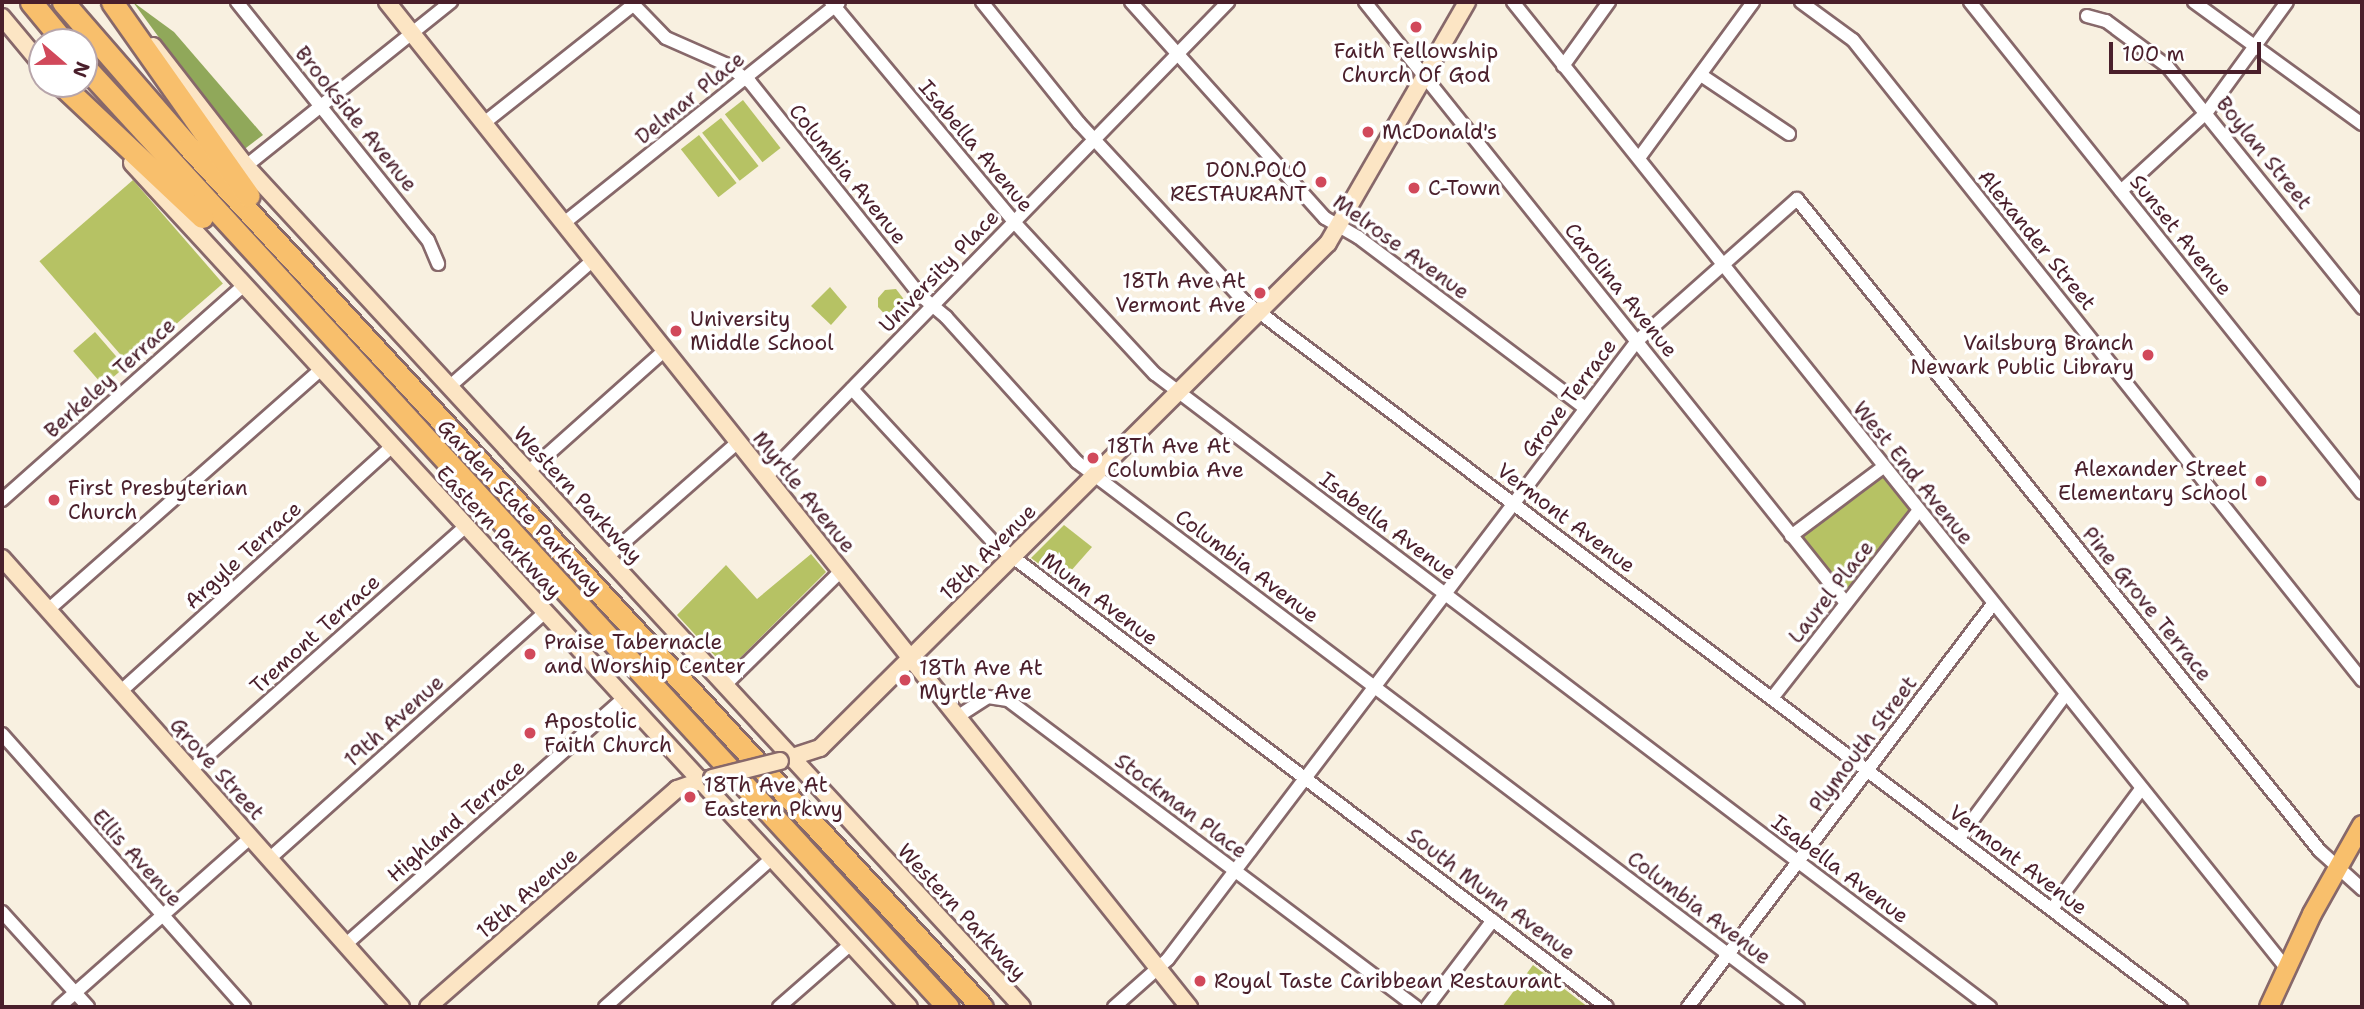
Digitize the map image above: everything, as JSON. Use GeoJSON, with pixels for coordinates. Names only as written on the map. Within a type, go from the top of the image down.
{"type":"FeatureCollection","features":[{"type":"Feature","properties":{"kind":"highway"},"geometry":{"type":"LineString","coordinates":[[31,2],[52,28]]}},
{"type":"Feature","properties":{"kind":"highway","name":"Garden State Parkway"},"geometry":{"type":"LineString","coordinates":[[63,2],[306,274],[982,1007]]}},
{"type":"Feature","properties":{"kind":"highway"},"geometry":{"type":"LineString","coordinates":[[113,2],[306,274]]}},
{"type":"Feature","properties":{"kind":"highway","name":"Garden State Parkway"},"geometry":{"type":"LineString","coordinates":[[98,81],[326,333],[948,1007]]}},
{"type":"Feature","properties":{"kind":"highway"},"geometry":{"type":"LineString","coordinates":[[75,98],[326,333]]}},
{"type":"Feature","properties":{"kind":"highway"},"geometry":{"type":"LineString","coordinates":[[919,940],[992,1007]]}},
{"type":"Feature","properties":{"kind":"main road","name":"Western Parkway"},"geometry":{"type":"LineString","coordinates":[[113,2],[176,72],[246,166],[725,685],[786,759],[1022,1007]]}},
{"type":"Feature","properties":{"kind":"main road","name":"Myrtle Avenue"},"geometry":{"type":"LineString","coordinates":[[387,2],[1189,1007]]}},
{"type":"Feature","properties":{"kind":"main road","name":"18th Avenue"},"geometry":{"type":"LineString","coordinates":[[428,1007],[677,789],[820,748],[1260,311],[1340,227],[1467,2]]}},
{"type":"Feature","properties":{"kind":"main road"},"geometry":{"type":"LineString","coordinates":[[2,17],[28,48]]}},
{"type":"Feature","properties":{"kind":"main road","name":"Eastern Parkway"},"geometry":{"type":"LineString","coordinates":[[73,98],[624,698],[705,779],[772,858],[909,1007]]}},
{"type":"Feature","properties":{"kind":"main road","name":"Grove Street"},"geometry":{"type":"LineString","coordinates":[[2,558],[401,1007]]}},
{"type":"Feature","properties":{"kind":"main road"},"geometry":{"type":"LineString","coordinates":[[2269,1007],[2337,868],[2362,825]]}},
{"type":"Feature","properties":{"kind":"street","name":"Brookside Avenue"},"geometry":{"type":"LineString","coordinates":[[237,2],[428,240],[438,264]]}},
{"type":"Feature","properties":{"kind":"street"},"geometry":{"type":"LineString","coordinates":[[246,166],[451,2]]}},
{"type":"Feature","properties":{"kind":"street","name":"Vermont Avenue"},"geometry":{"type":"LineString","coordinates":[[982,2],[1095,139],[1237,294],[2181,1007]]}},
{"type":"Feature","properties":{"kind":"street","name":"Melrose Avenue"},"geometry":{"type":"LineString","coordinates":[[1131,2],[1175,56],[1321,214],[1585,408]]}},
{"type":"Feature","properties":{"kind":"street","name":"University Place"},"geometry":{"type":"LineString","coordinates":[[766,477],[1228,2]]}},
{"type":"Feature","properties":{"kind":"street","name":"Carolina Avenue"},"geometry":{"type":"LineString","coordinates":[[1365,2],[1846,603]]}},
{"type":"Feature","properties":{"kind":"street","name":"West End Avenue"},"geometry":{"type":"LineString","coordinates":[[1513,2],[1882,468],[1919,510],[2286,968]]}},
{"type":"Feature","properties":{"kind":"street"},"geometry":{"type":"LineString","coordinates":[[1563,66],[1609,2]]}},
{"type":"Feature","properties":{"kind":"street"},"geometry":{"type":"LineString","coordinates":[[1639,158],[1753,2]]}},
{"type":"Feature","properties":{"kind":"street","name":"Alexander Street"},"geometry":{"type":"LineString","coordinates":[[1801,2],[1853,40],[2362,680]]}},
{"type":"Feature","properties":{"kind":"street","name":"Sunset Avenue"},"geometry":{"type":"LineString","coordinates":[[1970,2],[2362,493]]}},
{"type":"Feature","properties":{"kind":"street"},"geometry":{"type":"LineString","coordinates":[[2194,2],[2362,124]]}},
{"type":"Feature","properties":{"kind":"street"},"geometry":{"type":"LineString","coordinates":[[2121,191],[2207,112],[2287,2]]}},
{"type":"Feature","properties":{"kind":"street"},"geometry":{"type":"LineString","coordinates":[[484,123],[632,3],[666,38],[746,78]]}},
{"type":"Feature","properties":{"kind":"street","name":"Delmar Place"},"geometry":{"type":"LineString","coordinates":[[564,223],[836,3]]}},
{"type":"Feature","properties":{"kind":"street","name":"Isabella Avenue"},"geometry":{"type":"LineString","coordinates":[[836,3],[1014,222],[1147,366],[1990,1007]]}},
{"type":"Feature","properties":{"kind":"street","name":"Boylan Street"},"geometry":{"type":"LineString","coordinates":[[2087,16],[2106,21],[2154,54],[2207,112],[2362,308]]}},
{"type":"Feature","properties":{"kind":"street"},"geometry":{"type":"LineString","coordinates":[[1701,75],[1788,134]]}},
{"type":"Feature","properties":{"kind":"street","name":"Columbia Avenue"},"geometry":{"type":"LineString","coordinates":[[746,78],[932,306],[1073,458],[1798,1007]]}},
{"type":"Feature","properties":{"kind":"street","name":"Grove Terrace"},"geometry":{"type":"LineString","coordinates":[[1114,1007],[1157,969],[1636,341],[1721,262],[1797,199]]}},
{"type":"Feature","properties":{"kind":"street","name":"Pine Grove Terrace"},"geometry":{"type":"LineString","coordinates":[[1797,199],[2337,868],[2362,889]]}},
{"type":"Feature","properties":{"kind":"street"},"geometry":{"type":"LineString","coordinates":[[449,387],[593,260]]}},
{"type":"Feature","properties":{"kind":"street","name":"Berkeley Terrace"},"geometry":{"type":"LineString","coordinates":[[2,500],[244,285]]}},
{"type":"Feature","properties":{"kind":"street"},"geometry":{"type":"LineString","coordinates":[[528,472],[665,350]]}},
{"type":"Feature","properties":{"kind":"street"},"geometry":{"type":"LineString","coordinates":[[48,610],[321,369]]}},
{"type":"Feature","properties":{"kind":"street","name":"Munn Avenue"},"geometry":{"type":"LineString","coordinates":[[852,389],[988,538],[1350,812]]}},
{"type":"Feature","properties":{"kind":"street"},"geometry":{"type":"LineString","coordinates":[[607,557],[738,442]]}},
{"type":"Feature","properties":{"kind":"street","name":"Argyle Terrace"},"geometry":{"type":"LineString","coordinates":[[120,692],[392,446]]}},
{"type":"Feature","properties":{"kind":"street"},"geometry":{"type":"LineString","coordinates":[[1791,536],[1882,468]]}},
{"type":"Feature","properties":{"kind":"street","name":"Laurel Place"},"geometry":{"type":"LineString","coordinates":[[1773,697],[1919,510]]}},
{"type":"Feature","properties":{"kind":"street","name":"Tremont Terrace"},"geometry":{"type":"LineString","coordinates":[[190,771],[466,526]]}},
{"type":"Feature","properties":{"kind":"street"},"geometry":{"type":"LineString","coordinates":[[725,685],[841,571]]}},
{"type":"Feature","properties":{"kind":"street","name":"Plymouth Street"},"geometry":{"type":"LineString","coordinates":[[1688,1007],[1993,604]]}},
{"type":"Feature","properties":{"kind":"street","name":"19th Avenue"},"geometry":{"type":"LineString","coordinates":[[269,859],[545,612]]}},
{"type":"Feature","properties":{"kind":"street"},"geometry":{"type":"LineString","coordinates":[[1959,838],[2066,694]]}},
{"type":"Feature","properties":{"kind":"street","name":"Stockman Place"},"geometry":{"type":"LineString","coordinates":[[957,717],[988,696],[1008,700],[1416,1007]]}},
{"type":"Feature","properties":{"kind":"street","name":"Highland Terrace"},"geometry":{"type":"LineString","coordinates":[[345,945],[624,698]]}},
{"type":"Feature","properties":{"kind":"street","name":"Ellis Avenue"},"geometry":{"type":"LineString","coordinates":[[2,734],[244,1007]]}},
{"type":"Feature","properties":{"kind":"street"},"geometry":{"type":"LineString","coordinates":[[2052,909],[2141,789]]}},
{"type":"Feature","properties":{"kind":"street","name":"South Munn Avenue"},"geometry":{"type":"LineString","coordinates":[[1350,812],[1608,1007]]}},
{"type":"Feature","properties":{"kind":"street"},"geometry":{"type":"LineString","coordinates":[[59,1007],[250,838]]}},
{"type":"Feature","properties":{"kind":"street"},"geometry":{"type":"LineString","coordinates":[[605,1007],[772,858]]}},
{"type":"Feature","properties":{"kind":"street"},"geometry":{"type":"LineString","coordinates":[[2,912],[88,1007]]}},
{"type":"Feature","properties":{"kind":"street"},"geometry":{"type":"LineString","coordinates":[[1427,1007],[1493,920]]}},
{"type":"Feature","properties":{"kind":"street"},"geometry":{"type":"LineString","coordinates":[[779,1007],[850,944]]}},
{"type":"Feature","properties":{"kind":"green space"},"geometry":{"type":"Polygon","coordinates":[[[133,2],[174,32],[263,135],[242,151],[133,2]]]}},
{"type":"Feature","properties":{"kind":"green space"},"geometry":{"type":"Polygon","coordinates":[[[743,100],[781,148],[762,162],[725,114],[743,100]]]}},
{"type":"Feature","properties":{"kind":"green space"},"geometry":{"type":"Polygon","coordinates":[[[721,118],[759,166],[740,181],[702,133],[721,118]]]}},
{"type":"Feature","properties":{"kind":"green space"},"geometry":{"type":"Polygon","coordinates":[[[699,135],[737,183],[718,197],[681,149],[699,135]]]}},
{"type":"Feature","properties":{"kind":"green space"},"geometry":{"type":"Polygon","coordinates":[[[133,180],[223,283],[129,365],[39,261],[133,180]]]}},
{"type":"Feature","properties":{"kind":"green space"},"geometry":{"type":"Polygon","coordinates":[[[830,287],[847,307],[831,325],[811,306],[830,287]]]}},
{"type":"Feature","properties":{"kind":"green space"},"geometry":{"type":"Polygon","coordinates":[[[896,289],[909,306],[893,323],[878,307],[878,298],[885,290],[896,289]]]}},
{"type":"Feature","properties":{"kind":"green space"},"geometry":{"type":"Polygon","coordinates":[[[95,332],[125,367],[103,386],[73,351],[95,332]]]}},
{"type":"Feature","properties":{"kind":"green space"},"geometry":{"type":"Polygon","coordinates":[[[1885,472],[1915,510],[1846,598],[1800,539],[1885,472]]]}},
{"type":"Feature","properties":{"kind":"green space"},"geometry":{"type":"Polygon","coordinates":[[[1064,525],[1092,547],[1062,581],[1031,558],[1064,525]]]}},
{"type":"Feature","properties":{"kind":"green space"},"geometry":{"type":"Polygon","coordinates":[[[811,554],[826,572],[728,670],[677,615],[726,565],[757,599],[811,554]]]}},
{"type":"Feature","properties":{"kind":"green space"},"geometry":{"type":"Polygon","coordinates":[[[1533,965],[1588,1007],[1502,1007],[1533,965]]]}},
{"type":"Feature","properties":{"kind":"place","name":"Faith Fellowship Church Of God"},"geometry":{"type":"Point","coordinates":[1416,27]}},
{"type":"Feature","properties":{"kind":"place","name":"McDonald's"},"geometry":{"type":"Point","coordinates":[1368,132]}},
{"type":"Feature","properties":{"kind":"place","name":"DON.POLO RESTAURANT"},"geometry":{"type":"Point","coordinates":[1321,182]}},
{"type":"Feature","properties":{"kind":"place","name":"C-Town"},"geometry":{"type":"Point","coordinates":[1414,188]}},
{"type":"Feature","properties":{"kind":"place","name":"18Th Ave At Vermont Ave"},"geometry":{"type":"Point","coordinates":[1260,293]}},
{"type":"Feature","properties":{"kind":"place","name":"University Middle School"},"geometry":{"type":"Point","coordinates":[676,331]}},
{"type":"Feature","properties":{"kind":"place","name":"Vailsburg Branch Newark Public Library"},"geometry":{"type":"Point","coordinates":[2148,355]}},
{"type":"Feature","properties":{"kind":"place","name":"18Th Ave At Columbia Ave"},"geometry":{"type":"Point","coordinates":[1093,458]}},
{"type":"Feature","properties":{"kind":"place","name":"Alexander Street Elementary School"},"geometry":{"type":"Point","coordinates":[2261,481]}},
{"type":"Feature","properties":{"kind":"place","name":"First Presbyterian Church"},"geometry":{"type":"Point","coordinates":[54,500]}},
{"type":"Feature","properties":{"kind":"place","name":"Praise Tabernacle and Worship Center"},"geometry":{"type":"Point","coordinates":[530,654]}},
{"type":"Feature","properties":{"kind":"place","name":"18Th Ave At Myrtle Ave"},"geometry":{"type":"Point","coordinates":[905,680]}},
{"type":"Feature","properties":{"kind":"place","name":"Apostolic Faith Church"},"geometry":{"type":"Point","coordinates":[530,733]}},
{"type":"Feature","properties":{"kind":"place","name":"18Th Ave At Eastern Pkwy"},"geometry":{"type":"Point","coordinates":[690,797]}},
{"type":"Feature","properties":{"kind":"place","name":"Royal Taste Caribbean Restaurant"},"geometry":{"type":"Point","coordinates":[1200,981]}}]}
